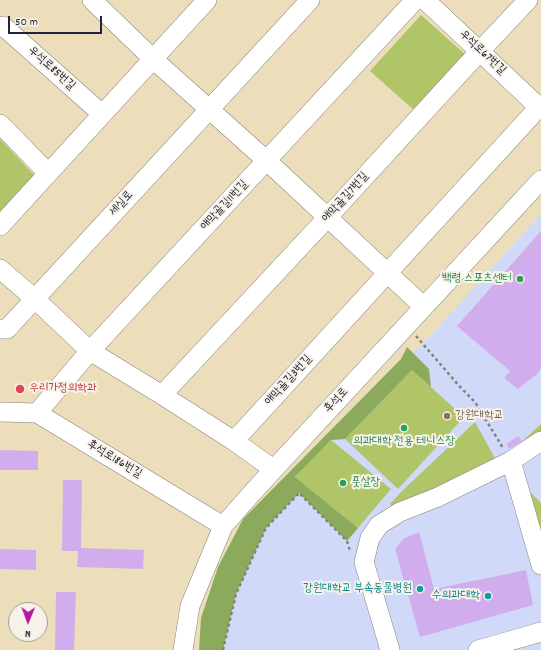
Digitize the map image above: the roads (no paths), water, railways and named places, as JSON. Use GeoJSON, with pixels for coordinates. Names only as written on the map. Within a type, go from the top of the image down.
{"type":"FeatureCollection","features":[{"type":"Feature","properties":{"kind":"street"},"geometry":{"type":"LineString","coordinates":[[0,226],[207,0]]}},
{"type":"Feature","properties":{"kind":"street","name":"세실로"},"geometry":{"type":"LineString","coordinates":[[35,299],[310,0]]}},
{"type":"Feature","properties":{"kind":"street","name":"애막골길11번길"},"geometry":{"type":"LineString","coordinates":[[37,413],[90,350],[415,0]]}},
{"type":"Feature","properties":{"kind":"street","name":"우석로67번길"},"geometry":{"type":"LineString","coordinates":[[424,0],[540,107]]}},
{"type":"Feature","properties":{"kind":"street","name":"애막골길7번길"},"geometry":{"type":"LineString","coordinates":[[162,395],[528,0]]}},
{"type":"Feature","properties":{"kind":"street"},"geometry":{"type":"LineString","coordinates":[[99,2],[153,59],[267,161],[424,307]]}},
{"type":"Feature","properties":{"kind":"street","name":"우석로85번길"},"geometry":{"type":"LineString","coordinates":[[0,27],[3,26],[102,114]]}},
{"type":"Feature","properties":{"kind":"street","name":"애막골길3번길"},"geometry":{"type":"LineString","coordinates":[[234,441],[540,107]]}},
{"type":"Feature","properties":{"kind":"street"},"geometry":{"type":"LineString","coordinates":[[0,124],[48,173]]}},
{"type":"Feature","properties":{"kind":"street","name":"후석로"},"geometry":{"type":"LineString","coordinates":[[183,650],[190,606],[223,526],[273,469],[541,180]]}},
{"type":"Feature","properties":{"kind":"street"},"geometry":{"type":"LineString","coordinates":[[0,269],[90,350],[234,441],[273,469]]}},
{"type":"Feature","properties":{"kind":"street"},"geometry":{"type":"LineString","coordinates":[[0,328],[7,329],[35,299]]}},
{"type":"Feature","properties":{"kind":"street","name":"후석로186번길"},"geometry":{"type":"LineString","coordinates":[[0,412],[37,413],[223,526]]}},
{"type":"Feature","properties":{"kind":"street"},"geometry":{"type":"LineString","coordinates":[[390,650],[364,562],[370,538],[379,524],[400,512],[438,497],[511,461],[541,441]]}},
{"type":"Feature","properties":{"kind":"street"},"geometry":{"type":"LineString","coordinates":[[511,461],[541,565]]}},
{"type":"Feature","properties":{"kind":"street"},"geometry":{"type":"LineString","coordinates":[[478,650],[541,632]]}},
{"type":"Feature","properties":{"kind":"place","name":"백령 스포츠센터"},"geometry":{"type":"Point","coordinates":[520,279]}},
{"type":"Feature","properties":{"kind":"place","name":"우리가정의학과"},"geometry":{"type":"Point","coordinates":[20,389]}},
{"type":"Feature","properties":{"kind":"place","name":"강원대학교"},"geometry":{"type":"Point","coordinates":[447,416]}},
{"type":"Feature","properties":{"kind":"place","name":"의과대학 전용 테니스장"},"geometry":{"type":"Point","coordinates":[404,428]}},
{"type":"Feature","properties":{"kind":"place","name":"풋살장"},"geometry":{"type":"Point","coordinates":[343,483]}},
{"type":"Feature","properties":{"kind":"place","name":"강원대학교 부속동물병원"},"geometry":{"type":"Point","coordinates":[420,589]}},
{"type":"Feature","properties":{"kind":"place","name":"수의과대학"},"geometry":{"type":"Point","coordinates":[488,596]}}]}
